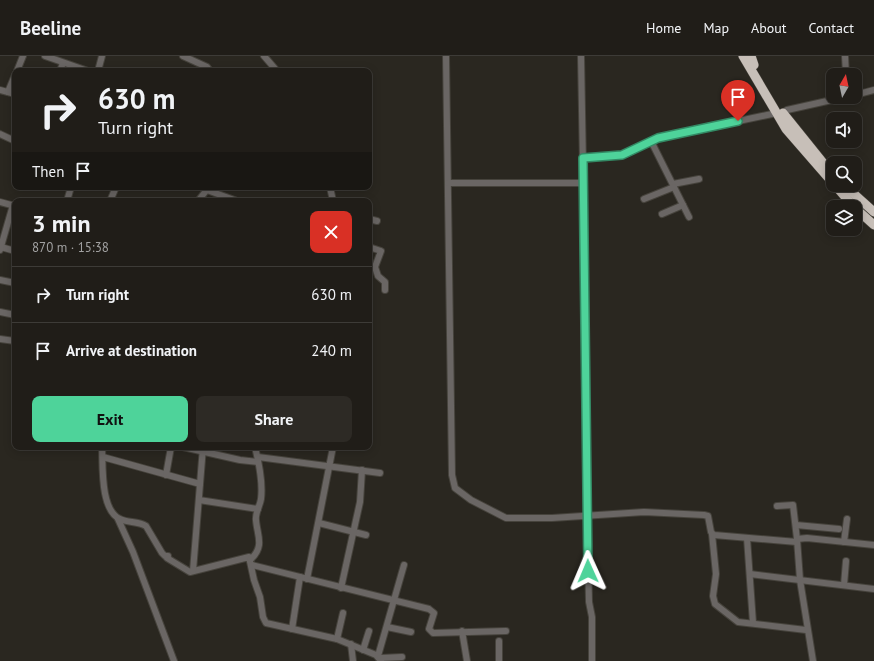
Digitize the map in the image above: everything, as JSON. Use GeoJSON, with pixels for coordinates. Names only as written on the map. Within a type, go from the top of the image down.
{"type":"FeatureCollection","features":[{"type":"Feature","properties":{"kind":"highway"},"geometry":{"type":"LineString","coordinates":[[742,56],[751,61],[787,119],[826,166]]}},
{"type":"Feature","properties":{"kind":"highway"},"geometry":{"type":"LineString","coordinates":[[751,61],[786,129],[826,175]]}},
{"type":"Feature","properties":{"kind":"highway"},"geometry":{"type":"LineString","coordinates":[[841,192],[849,200]]}},
{"type":"Feature","properties":{"kind":"highway"},"geometry":{"type":"LineString","coordinates":[[852,192],[874,212]]}},
{"type":"Feature","properties":{"kind":"highway"},"geometry":{"type":"LineString","coordinates":[[862,214],[874,225]]}},
{"type":"Feature","properties":{"kind":"street"},"geometry":{"type":"LineString","coordinates":[[18,68],[23,56]]}},
{"type":"Feature","properties":{"kind":"street"},"geometry":{"type":"LineString","coordinates":[[45,56],[80,68]]}},
{"type":"Feature","properties":{"kind":"street"},"geometry":{"type":"LineString","coordinates":[[99,68],[102,56]]}},
{"type":"Feature","properties":{"kind":"street"},"geometry":{"type":"LineString","coordinates":[[183,56],[208,68]]}},
{"type":"Feature","properties":{"kind":"street"},"geometry":{"type":"LineString","coordinates":[[264,56],[274,68]]}},
{"type":"Feature","properties":{"kind":"street"},"geometry":{"type":"LineString","coordinates":[[446,56],[454,485],[461,493],[506,518],[587,516],[644,512],[708,516],[712,534],[716,574],[713,596],[714,601],[735,621],[806,630]]}},
{"type":"Feature","properties":{"kind":"street"},"geometry":{"type":"LineString","coordinates":[[580,56],[583,158],[587,516],[589,602],[592,617],[592,661]]}},
{"type":"Feature","properties":{"kind":"street"},"geometry":{"type":"LineString","coordinates":[[845,56],[846,68]]}},
{"type":"Feature","properties":{"kind":"street"},"geometry":{"type":"LineString","coordinates":[[61,68],[63,62]]}},
{"type":"Feature","properties":{"kind":"street"},"geometry":{"type":"LineString","coordinates":[[8,92],[12,82]]}},
{"type":"Feature","properties":{"kind":"street"},"geometry":{"type":"LineString","coordinates":[[0,90],[12,93]]}},
{"type":"Feature","properties":{"kind":"street"},"geometry":{"type":"LineString","coordinates":[[862,93],[874,90]]}},
{"type":"Feature","properties":{"kind":"street"},"geometry":{"type":"LineString","coordinates":[[787,110],[826,101]]}},
{"type":"Feature","properties":{"kind":"street"},"geometry":{"type":"LineString","coordinates":[[583,158],[622,155],[651,142],[686,132],[772,114]]}},
{"type":"Feature","properties":{"kind":"street"},"geometry":{"type":"LineString","coordinates":[[0,134],[12,140]]}},
{"type":"Feature","properties":{"kind":"street"},"geometry":{"type":"LineString","coordinates":[[651,142],[689,217]]}},
{"type":"Feature","properties":{"kind":"street"},"geometry":{"type":"LineString","coordinates":[[644,199],[673,186],[699,179]]}},
{"type":"Feature","properties":{"kind":"street"},"geometry":{"type":"LineString","coordinates":[[448,183],[583,182]]}},
{"type":"Feature","properties":{"kind":"street"},"geometry":{"type":"LineString","coordinates":[[200,198],[206,190]]}},
{"type":"Feature","properties":{"kind":"street"},"geometry":{"type":"LineString","coordinates":[[212,190],[230,198]]}},
{"type":"Feature","properties":{"kind":"street"},"geometry":{"type":"LineString","coordinates":[[0,202],[12,205]]}},
{"type":"Feature","properties":{"kind":"street"},"geometry":{"type":"LineString","coordinates":[[662,214],[683,205]]}},
{"type":"Feature","properties":{"kind":"street"},"geometry":{"type":"LineString","coordinates":[[12,211],[0,249],[12,251]]}},
{"type":"Feature","properties":{"kind":"street"},"geometry":{"type":"LineString","coordinates":[[372,219],[378,220]]}},
{"type":"Feature","properties":{"kind":"street"},"geometry":{"type":"LineString","coordinates":[[372,248],[381,251],[375,267],[378,276],[385,282],[385,290]]}},
{"type":"Feature","properties":{"kind":"street"},"geometry":{"type":"LineString","coordinates":[[0,280],[12,282]]}},
{"type":"Feature","properties":{"kind":"street"},"geometry":{"type":"LineString","coordinates":[[0,312],[12,314]]}},
{"type":"Feature","properties":{"kind":"street"},"geometry":{"type":"LineString","coordinates":[[0,339],[12,341]]}},
{"type":"Feature","properties":{"kind":"street"},"geometry":{"type":"LineString","coordinates":[[102,450],[105,497],[111,510],[118,519],[134,552],[174,661]]}},
{"type":"Feature","properties":{"kind":"street"},"geometry":{"type":"LineString","coordinates":[[166,475],[170,450]]}},
{"type":"Feature","properties":{"kind":"street"},"geometry":{"type":"LineString","coordinates":[[193,571],[203,450]]}},
{"type":"Feature","properties":{"kind":"street"},"geometry":{"type":"LineString","coordinates":[[206,450],[240,460],[258,459],[330,466],[380,473]]}},
{"type":"Feature","properties":{"kind":"street"},"geometry":{"type":"LineString","coordinates":[[251,562],[260,541],[256,520],[262,491],[256,450]]}},
{"type":"Feature","properties":{"kind":"street"},"geometry":{"type":"LineString","coordinates":[[292,628],[303,578],[319,523],[333,450]]}},
{"type":"Feature","properties":{"kind":"street"},"geometry":{"type":"LineString","coordinates":[[103,457],[200,484]]}},
{"type":"Feature","properties":{"kind":"street"},"geometry":{"type":"LineString","coordinates":[[340,588],[360,502],[362,470]]}},
{"type":"Feature","properties":{"kind":"street"},"geometry":{"type":"LineString","coordinates":[[199,500],[258,509]]}},
{"type":"Feature","properties":{"kind":"street"},"geometry":{"type":"LineString","coordinates":[[777,506],[793,505],[806,630],[812,646],[813,661]]}},
{"type":"Feature","properties":{"kind":"street"},"geometry":{"type":"LineString","coordinates":[[118,519],[146,526],[165,556],[168,556],[167,558],[184,570],[193,571],[249,557],[265,621],[270,624],[337,639],[351,644],[379,658],[402,657]]}},
{"type":"Feature","properties":{"kind":"street"},"geometry":{"type":"LineString","coordinates":[[844,542],[847,519]]}},
{"type":"Feature","properties":{"kind":"street"},"geometry":{"type":"LineString","coordinates":[[319,523],[366,535]]}},
{"type":"Feature","properties":{"kind":"street"},"geometry":{"type":"LineString","coordinates":[[796,525],[839,528]]}},
{"type":"Feature","properties":{"kind":"street"},"geometry":{"type":"LineString","coordinates":[[712,534],[747,538],[797,540],[806,538],[874,545]]}},
{"type":"Feature","properties":{"kind":"street"},"geometry":{"type":"LineString","coordinates":[[747,538],[753,624]]}},
{"type":"Feature","properties":{"kind":"street"},"geometry":{"type":"LineString","coordinates":[[844,585],[846,561]]}},
{"type":"Feature","properties":{"kind":"street"},"geometry":{"type":"LineString","coordinates":[[251,562],[303,578],[432,611],[434,614],[429,629],[431,632],[506,631]]}},
{"type":"Feature","properties":{"kind":"street"},"geometry":{"type":"LineString","coordinates":[[379,658],[404,564]]}},
{"type":"Feature","properties":{"kind":"street"},"geometry":{"type":"LineString","coordinates":[[750,574],[874,589]]}},
{"type":"Feature","properties":{"kind":"street"},"geometry":{"type":"LineString","coordinates":[[337,639],[343,613]]}},
{"type":"Feature","properties":{"kind":"street"},"geometry":{"type":"LineString","coordinates":[[387,627],[411,632]]}},
{"type":"Feature","properties":{"kind":"street"},"geometry":{"type":"LineString","coordinates":[[363,650],[369,631]]}},
{"type":"Feature","properties":{"kind":"street"},"geometry":{"type":"LineString","coordinates":[[462,631],[467,661]]}},
{"type":"Feature","properties":{"kind":"street"},"geometry":{"type":"LineString","coordinates":[[499,641],[499,661]]}},
{"type":"Feature","properties":{"kind":"street"},"geometry":{"type":"LineString","coordinates":[[351,644],[353,661]]}},
{"type":"Feature","properties":{"kind":"route"},"geometry":{"type":"LineString","coordinates":[[588,571],[583,158],[622,155],[630,153],[658,138],[738,121]]}}]}
